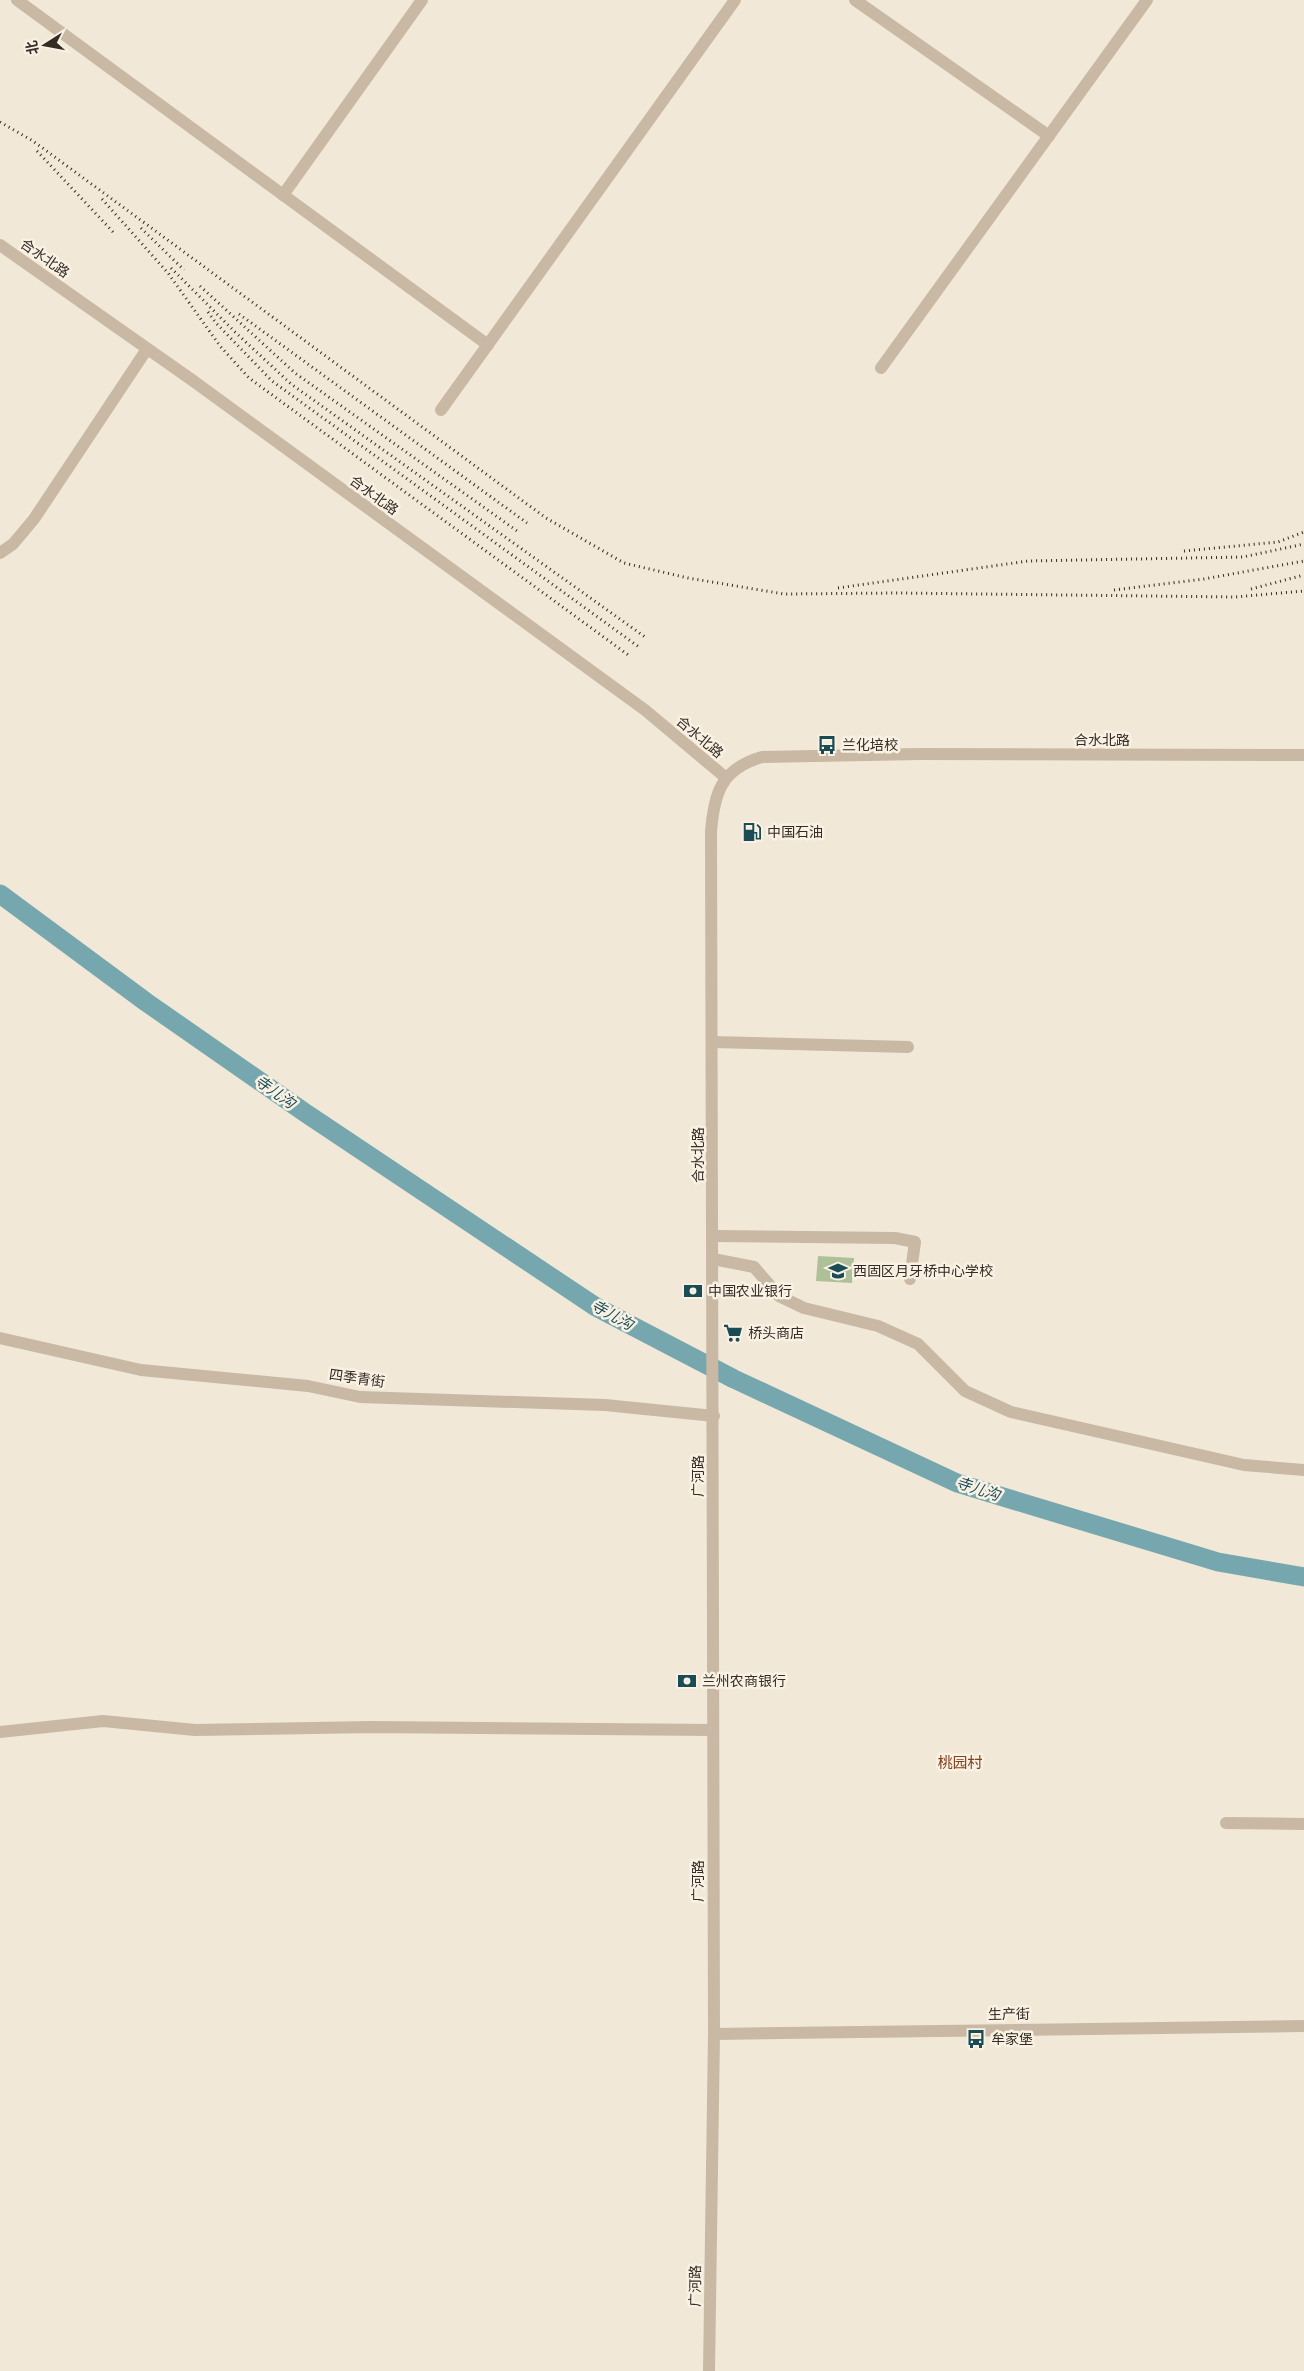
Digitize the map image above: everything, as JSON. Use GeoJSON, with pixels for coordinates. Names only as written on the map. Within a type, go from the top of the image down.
{"type":"FeatureCollection","features":[{"type":"Feature","properties":{"kind":"street"},"geometry":{"type":"LineString","coordinates":[[17,0],[488,345]]}},
{"type":"Feature","properties":{"kind":"street"},"geometry":{"type":"LineString","coordinates":[[283,194],[422,0]]}},
{"type":"Feature","properties":{"kind":"street"},"geometry":{"type":"LineString","coordinates":[[442,410],[735,0]]}},
{"type":"Feature","properties":{"kind":"street"},"geometry":{"type":"LineString","coordinates":[[855,0],[1049,136]]}},
{"type":"Feature","properties":{"kind":"street"},"geometry":{"type":"LineString","coordinates":[[881,368],[1146,0]]}},
{"type":"Feature","properties":{"kind":"street","name":"合水北路"},"geometry":{"type":"LineString","coordinates":[[0,245],[147,349],[645,710],[725,777]]}},
{"type":"Feature","properties":{"kind":"street"},"geometry":{"type":"LineString","coordinates":[[0,554],[13,544],[34,519],[147,349]]}},
{"type":"Feature","properties":{"kind":"street","name":"合水北路"},"geometry":{"type":"LineString","coordinates":[[714,1391],[711,832],[713,812],[725,777],[748,761],[762,757],[920,754],[1304,756]]}},
{"type":"Feature","properties":{"kind":"street"},"geometry":{"type":"LineString","coordinates":[[712,1042],[908,1047]]}},
{"type":"Feature","properties":{"kind":"street"},"geometry":{"type":"LineString","coordinates":[[714,1236],[895,1238],[915,1242],[910,1280]]}},
{"type":"Feature","properties":{"kind":"street"},"geometry":{"type":"LineString","coordinates":[[713,1259],[754,1267],[779,1296],[804,1308],[878,1326],[918,1344],[965,1391],[1011,1412],[1244,1465],[1304,1470]]}},
{"type":"Feature","properties":{"kind":"street","name":"四季青街"},"geometry":{"type":"LineString","coordinates":[[0,1338],[141,1370],[308,1386],[360,1397],[605,1405],[714,1416]]}},
{"type":"Feature","properties":{"kind":"street","name":"广河路"},"geometry":{"type":"LineString","coordinates":[[709,2371],[714,2034],[714,1391]]}},
{"type":"Feature","properties":{"kind":"street"},"geometry":{"type":"LineString","coordinates":[[0,1732],[103,1721],[195,1730],[372,1727],[713,1730]]}},
{"type":"Feature","properties":{"kind":"street"},"geometry":{"type":"LineString","coordinates":[[1226,1823],[1304,1824]]}},
{"type":"Feature","properties":{"kind":"street","name":"生产街"},"geometry":{"type":"LineString","coordinates":[[714,2034],[1304,2026]]}},
{"type":"Feature","properties":{"kind":"green space"},"geometry":{"type":"Polygon","coordinates":[[[818,1256],[854,1258],[852,1283],[816,1281],[818,1256]]]}},
{"type":"Feature","properties":{"kind":"waterway","name":"寺儿沟"},"geometry":{"type":"LineString","coordinates":[[0,894],[146,1002],[304,1112],[596,1307],[734,1379],[957,1483],[1218,1562],[1304,1577]]}},
{"type":"Feature","properties":{"kind":"railway"},"geometry":{"type":"LineString","coordinates":[[0,122],[33,141],[546,518],[624,563],[688,578],[784,594],[897,593],[1235,597],[1304,591]]}},
{"type":"Feature","properties":{"kind":"railway"},"geometry":{"type":"LineString","coordinates":[[37,151],[114,233]]}},
{"type":"Feature","properties":{"kind":"railway"},"geometry":{"type":"LineString","coordinates":[[102,199],[168,273],[220,346],[249,378],[631,657]]}},
{"type":"Feature","properties":{"kind":"railway"},"geometry":{"type":"LineString","coordinates":[[141,228],[184,270]]}},
{"type":"Feature","properties":{"kind":"railway"},"geometry":{"type":"LineString","coordinates":[[171,268],[235,332],[291,384],[645,637]]}},
{"type":"Feature","properties":{"kind":"railway"},"geometry":{"type":"LineString","coordinates":[[200,286],[295,373],[520,533]]}},
{"type":"Feature","properties":{"kind":"railway"},"geometry":{"type":"LineString","coordinates":[[208,312],[216,323],[272,381],[639,647]]}},
{"type":"Feature","properties":{"kind":"railway"},"geometry":{"type":"LineString","coordinates":[[239,314],[527,523]]}},
{"type":"Feature","properties":{"kind":"railway"},"geometry":{"type":"LineString","coordinates":[[1184,551],[1278,542],[1304,532]]}},
{"type":"Feature","properties":{"kind":"railway"},"geometry":{"type":"LineString","coordinates":[[838,588],[1028,561],[1243,557],[1304,544]]}},
{"type":"Feature","properties":{"kind":"railway"},"geometry":{"type":"LineString","coordinates":[[1114,590],[1204,579],[1304,561]]}},
{"type":"Feature","properties":{"kind":"railway"},"geometry":{"type":"LineString","coordinates":[[1251,589],[1304,575]]}},
{"type":"Feature","properties":{"kind":"place","name":"兰化培校"},"geometry":{"type":"Point","coordinates":[827,745]}},
{"type":"Feature","properties":{"kind":"place","name":"中国石油"},"geometry":{"type":"Point","coordinates":[752,832]}},
{"type":"Feature","properties":{"kind":"place","name":"西固区月牙桥中心学校"},"geometry":{"type":"Point","coordinates":[838,1271]}},
{"type":"Feature","properties":{"kind":"place","name":"中国农业银行"},"geometry":{"type":"Point","coordinates":[693,1291]}},
{"type":"Feature","properties":{"kind":"place","name":"桥头商店"},"geometry":{"type":"Point","coordinates":[733,1333]}},
{"type":"Feature","properties":{"kind":"place","name":"兰州农商银行"},"geometry":{"type":"Point","coordinates":[687,1681]}},
{"type":"Feature","properties":{"kind":"place","name":"牟家堡"},"geometry":{"type":"Point","coordinates":[976,2039]}},
{"type":"Feature","properties":{"kind":"district","name":"桃园村"},"geometry":{"type":"Point","coordinates":[960,1763]}}]}
